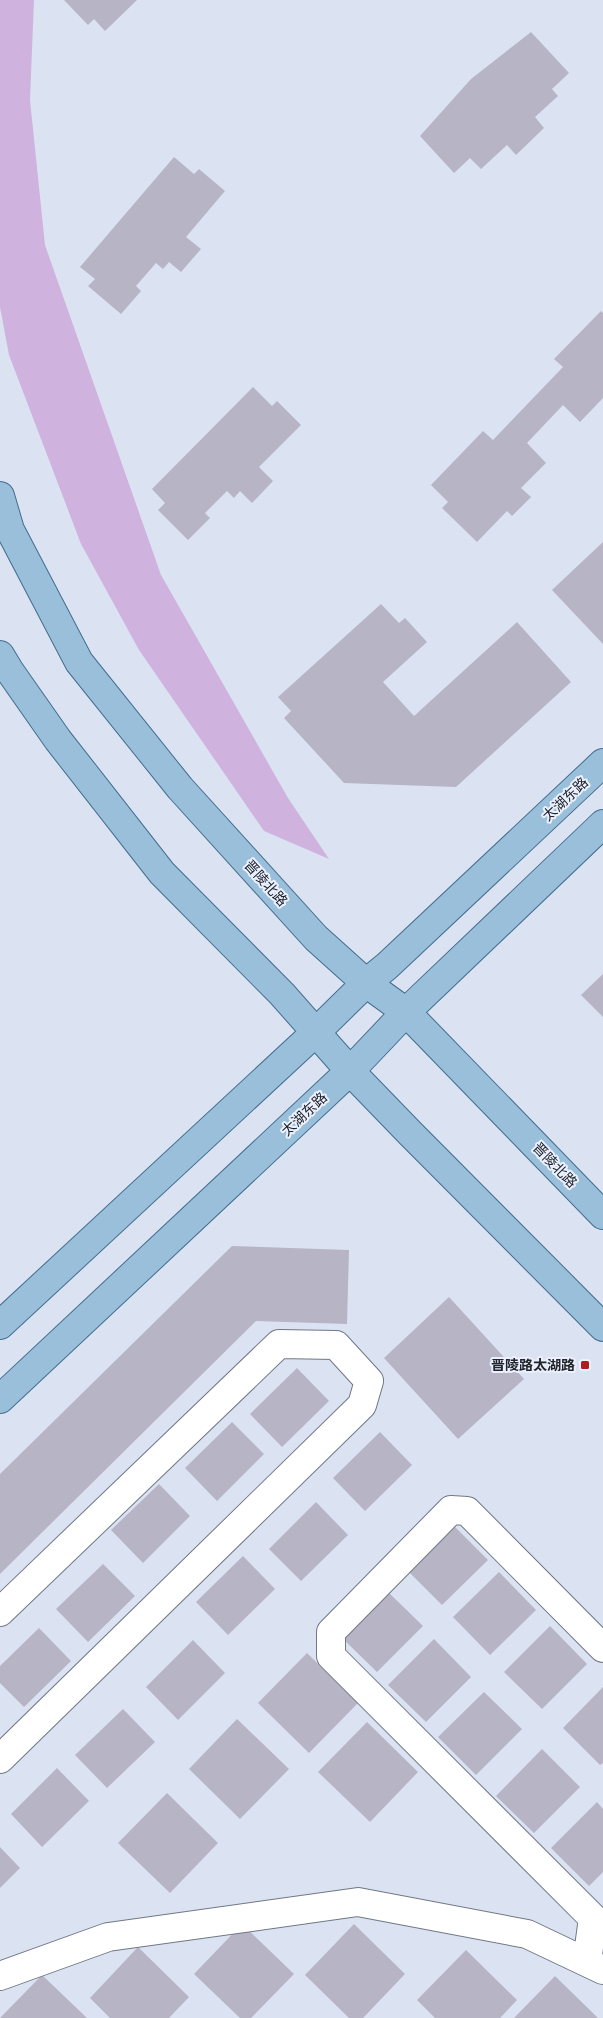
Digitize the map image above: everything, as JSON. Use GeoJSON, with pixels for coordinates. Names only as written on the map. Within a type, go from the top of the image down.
{"type":"FeatureCollection","features":[{"type":"Feature","properties":{"kind":"main road","name":"晋陵北路"},"geometry":{"type":"LineString","coordinates":[[0,496],[10,530],[78,662],[180,788],[316,938],[366,982],[406,1012],[603,1215]]}},
{"type":"Feature","properties":{"kind":"main road"},"geometry":{"type":"LineString","coordinates":[[0,655],[58,740],[162,873],[282,994],[350,1071],[603,1327]]}},
{"type":"Feature","properties":{"kind":"main road","name":"太湖东路"},"geometry":{"type":"LineString","coordinates":[[0,1325],[316,1032],[366,982],[387,966],[603,764]]}},
{"type":"Feature","properties":{"kind":"main road","name":"太湖东路"},"geometry":{"type":"LineString","coordinates":[[0,1399],[350,1071],[406,1012],[603,824]]}},
{"type":"Feature","properties":{"kind":"lane"},"geometry":{"type":"LineString","coordinates":[[0,1612],[279,1344],[336,1345],[369,1381],[362,1405],[0,1759]]}},
{"type":"Feature","properties":{"kind":"lane"},"geometry":{"type":"LineString","coordinates":[[0,1976],[108,1936],[358,1902],[526,1934],[595,1966],[593,1918],[331,1656],[330,1632],[450,1510],[459,1510],[467,1511],[603,1648]]}},
{"type":"Feature","properties":{"kind":"shaded area"},"geometry":{"type":"Polygon","coordinates":[[[0,0],[34,0],[30,100],[45,245],[161,575],[288,798],[329,859],[264,831],[139,650],[81,544],[9,355],[0,307],[0,0]]]}},
{"type":"Feature","properties":{"kind":"building"},"geometry":{"type":"Polygon","coordinates":[[[64,0],[137,0],[105,31],[94,19],[88,25],[64,0]]]}},
{"type":"Feature","properties":{"kind":"building"},"geometry":{"type":"Polygon","coordinates":[[[531,32],[569,73],[552,89],[558,96],[535,117],[544,128],[516,155],[507,145],[481,169],[470,158],[454,173],[420,136],[471,79],[531,32]]]}},
{"type":"Feature","properties":{"kind":"building"},"geometry":{"type":"Polygon","coordinates":[[[174,157],[194,174],[199,169],[225,191],[186,237],[201,249],[181,272],[169,262],[163,269],[156,263],[136,286],[141,291],[121,314],[88,286],[95,279],[80,267],[174,157]]]}},
{"type":"Feature","properties":{"kind":"building"},"geometry":{"type":"Polygon","coordinates":[[[601,311],[603,313],[603,398],[580,422],[563,405],[527,443],[546,463],[521,488],[531,497],[512,516],[507,511],[477,542],[442,508],[448,502],[431,485],[483,431],[493,440],[563,367],[554,359],[601,311]]]}},
{"type":"Feature","properties":{"kind":"building"},"geometry":{"type":"Polygon","coordinates":[[[253,387],[272,406],[277,401],[301,425],[259,467],[273,481],[252,503],[240,491],[234,498],[227,491],[205,513],[210,518],[188,540],[158,510],[165,503],[152,489],[253,387]]]}},
{"type":"Feature","properties":{"kind":"building"},"geometry":{"type":"Polygon","coordinates":[[[603,542],[603,644],[552,590],[603,542]]]}},
{"type":"Feature","properties":{"kind":"building"},"geometry":{"type":"Polygon","coordinates":[[[381,604],[399,623],[405,618],[427,642],[383,682],[414,716],[517,622],[571,682],[456,787],[344,783],[284,718],[291,711],[278,697],[381,604]]]}},
{"type":"Feature","properties":{"kind":"building"},"geometry":{"type":"Polygon","coordinates":[[[603,974],[603,1017],[581,995],[603,974]]]}},
{"type":"Feature","properties":{"kind":"building"},"geometry":{"type":"Polygon","coordinates":[[[232,1246],[349,1250],[347,1324],[256,1321],[0,1574],[0,1474],[232,1246]]]}},
{"type":"Feature","properties":{"kind":"building"},"geometry":{"type":"Polygon","coordinates":[[[449,1297],[524,1379],[458,1439],[384,1358],[449,1297]]]}},
{"type":"Feature","properties":{"kind":"building"},"geometry":{"type":"Polygon","coordinates":[[[297,1368],[329,1401],[282,1447],[250,1414],[297,1368]]]}},
{"type":"Feature","properties":{"kind":"building"},"geometry":{"type":"Polygon","coordinates":[[[232,1422],[264,1454],[217,1501],[185,1468],[232,1422]]]}},
{"type":"Feature","properties":{"kind":"building"},"geometry":{"type":"Polygon","coordinates":[[[380,1432],[412,1465],[365,1511],[333,1478],[380,1432]]]}},
{"type":"Feature","properties":{"kind":"building"},"geometry":{"type":"Polygon","coordinates":[[[159,1484],[190,1516],[143,1563],[111,1530],[159,1484]]]}},
{"type":"Feature","properties":{"kind":"building"},"geometry":{"type":"Polygon","coordinates":[[[316,1502],[348,1535],[301,1581],[269,1549],[316,1502]]]}},
{"type":"Feature","properties":{"kind":"building"},"geometry":{"type":"Polygon","coordinates":[[[450,1522],[488,1560],[442,1605],[404,1567],[450,1522]]]}},
{"type":"Feature","properties":{"kind":"building"},"geometry":{"type":"Polygon","coordinates":[[[243,1556],[275,1589],[228,1635],[196,1602],[243,1556]]]}},
{"type":"Feature","properties":{"kind":"building"},"geometry":{"type":"Polygon","coordinates":[[[103,1564],[135,1596],[88,1642],[56,1609],[103,1564]]]}},
{"type":"Feature","properties":{"kind":"building"},"geometry":{"type":"Polygon","coordinates":[[[499,1572],[536,1610],[490,1655],[453,1617],[499,1572]]]}},
{"type":"Feature","properties":{"kind":"building"},"geometry":{"type":"Polygon","coordinates":[[[385,1589],[423,1626],[377,1672],[339,1635],[385,1589]]]}},
{"type":"Feature","properties":{"kind":"building"},"geometry":{"type":"Polygon","coordinates":[[[550,1626],[587,1664],[542,1709],[504,1672],[550,1626]]]}},
{"type":"Feature","properties":{"kind":"building"},"geometry":{"type":"Polygon","coordinates":[[[39,1628],[71,1661],[24,1707],[0,1683],[0,1666],[39,1628]]]}},
{"type":"Feature","properties":{"kind":"building"},"geometry":{"type":"Polygon","coordinates":[[[434,1639],[471,1677],[426,1722],[388,1685],[434,1639]]]}},
{"type":"Feature","properties":{"kind":"building"},"geometry":{"type":"Polygon","coordinates":[[[193,1640],[225,1673],[178,1720],[146,1687],[193,1640]]]}},
{"type":"Feature","properties":{"kind":"building"},"geometry":{"type":"Polygon","coordinates":[[[307,1653],[358,1703],[309,1753],[258,1703],[307,1653]]]}},
{"type":"Feature","properties":{"kind":"building"},"geometry":{"type":"Polygon","coordinates":[[[603,1687],[603,1763],[600,1765],[563,1728],[603,1687]]]}},
{"type":"Feature","properties":{"kind":"building"},"geometry":{"type":"Polygon","coordinates":[[[484,1692],[522,1729],[476,1775],[438,1737],[484,1692]]]}},
{"type":"Feature","properties":{"kind":"building"},"geometry":{"type":"Polygon","coordinates":[[[123,1709],[155,1742],[107,1788],[75,1755],[123,1709]]]}},
{"type":"Feature","properties":{"kind":"building"},"geometry":{"type":"Polygon","coordinates":[[[237,1719],[289,1769],[240,1819],[189,1769],[237,1719]]]}},
{"type":"Feature","properties":{"kind":"building"},"geometry":{"type":"Polygon","coordinates":[[[367,1722],[418,1772],[370,1822],[318,1772],[367,1722]]]}},
{"type":"Feature","properties":{"kind":"building"},"geometry":{"type":"Polygon","coordinates":[[[542,1749],[580,1787],[534,1833],[496,1796],[542,1749]]]}},
{"type":"Feature","properties":{"kind":"building"},"geometry":{"type":"Polygon","coordinates":[[[57,1768],[89,1801],[42,1847],[11,1814],[57,1768]]]}},
{"type":"Feature","properties":{"kind":"building"},"geometry":{"type":"Polygon","coordinates":[[[167,1793],[218,1843],[170,1893],[118,1843],[167,1793]]]}},
{"type":"Feature","properties":{"kind":"building"},"geometry":{"type":"Polygon","coordinates":[[[597,1802],[603,1809],[603,1872],[589,1886],[551,1848],[597,1802]]]}},
{"type":"Feature","properties":{"kind":"building"},"geometry":{"type":"Polygon","coordinates":[[[0,1847],[20,1868],[0,1888],[0,1847]]]}},
{"type":"Feature","properties":{"kind":"building"},"geometry":{"type":"Polygon","coordinates":[[[242,1924],[294,1974],[251,2018],[240,2018],[194,1974],[242,1924]]]}},
{"type":"Feature","properties":{"kind":"building"},"geometry":{"type":"Polygon","coordinates":[[[354,1924],[405,1974],[363,2018],[349,2018],[305,1975],[354,1924]]]}},
{"type":"Feature","properties":{"kind":"building"},"geometry":{"type":"Polygon","coordinates":[[[138,1947],[189,1997],[169,2018],[110,2018],[90,1998],[138,1947]]]}},
{"type":"Feature","properties":{"kind":"building"},"geometry":{"type":"Polygon","coordinates":[[[466,1950],[517,2000],[500,2018],[435,2018],[417,2000],[466,1950]]]}},
{"type":"Feature","properties":{"kind":"building"},"geometry":{"type":"Polygon","coordinates":[[[42,1975],[87,2018],[0,2018],[42,1975]]]}},
{"type":"Feature","properties":{"kind":"building"},"geometry":{"type":"Polygon","coordinates":[[[555,1976],[598,2018],[514,2018],[555,1976]]]}},
{"type":"Feature","properties":{"kind":"place","name":"晋陵路太湖路"},"geometry":{"type":"Point","coordinates":[585,1365]}}]}
